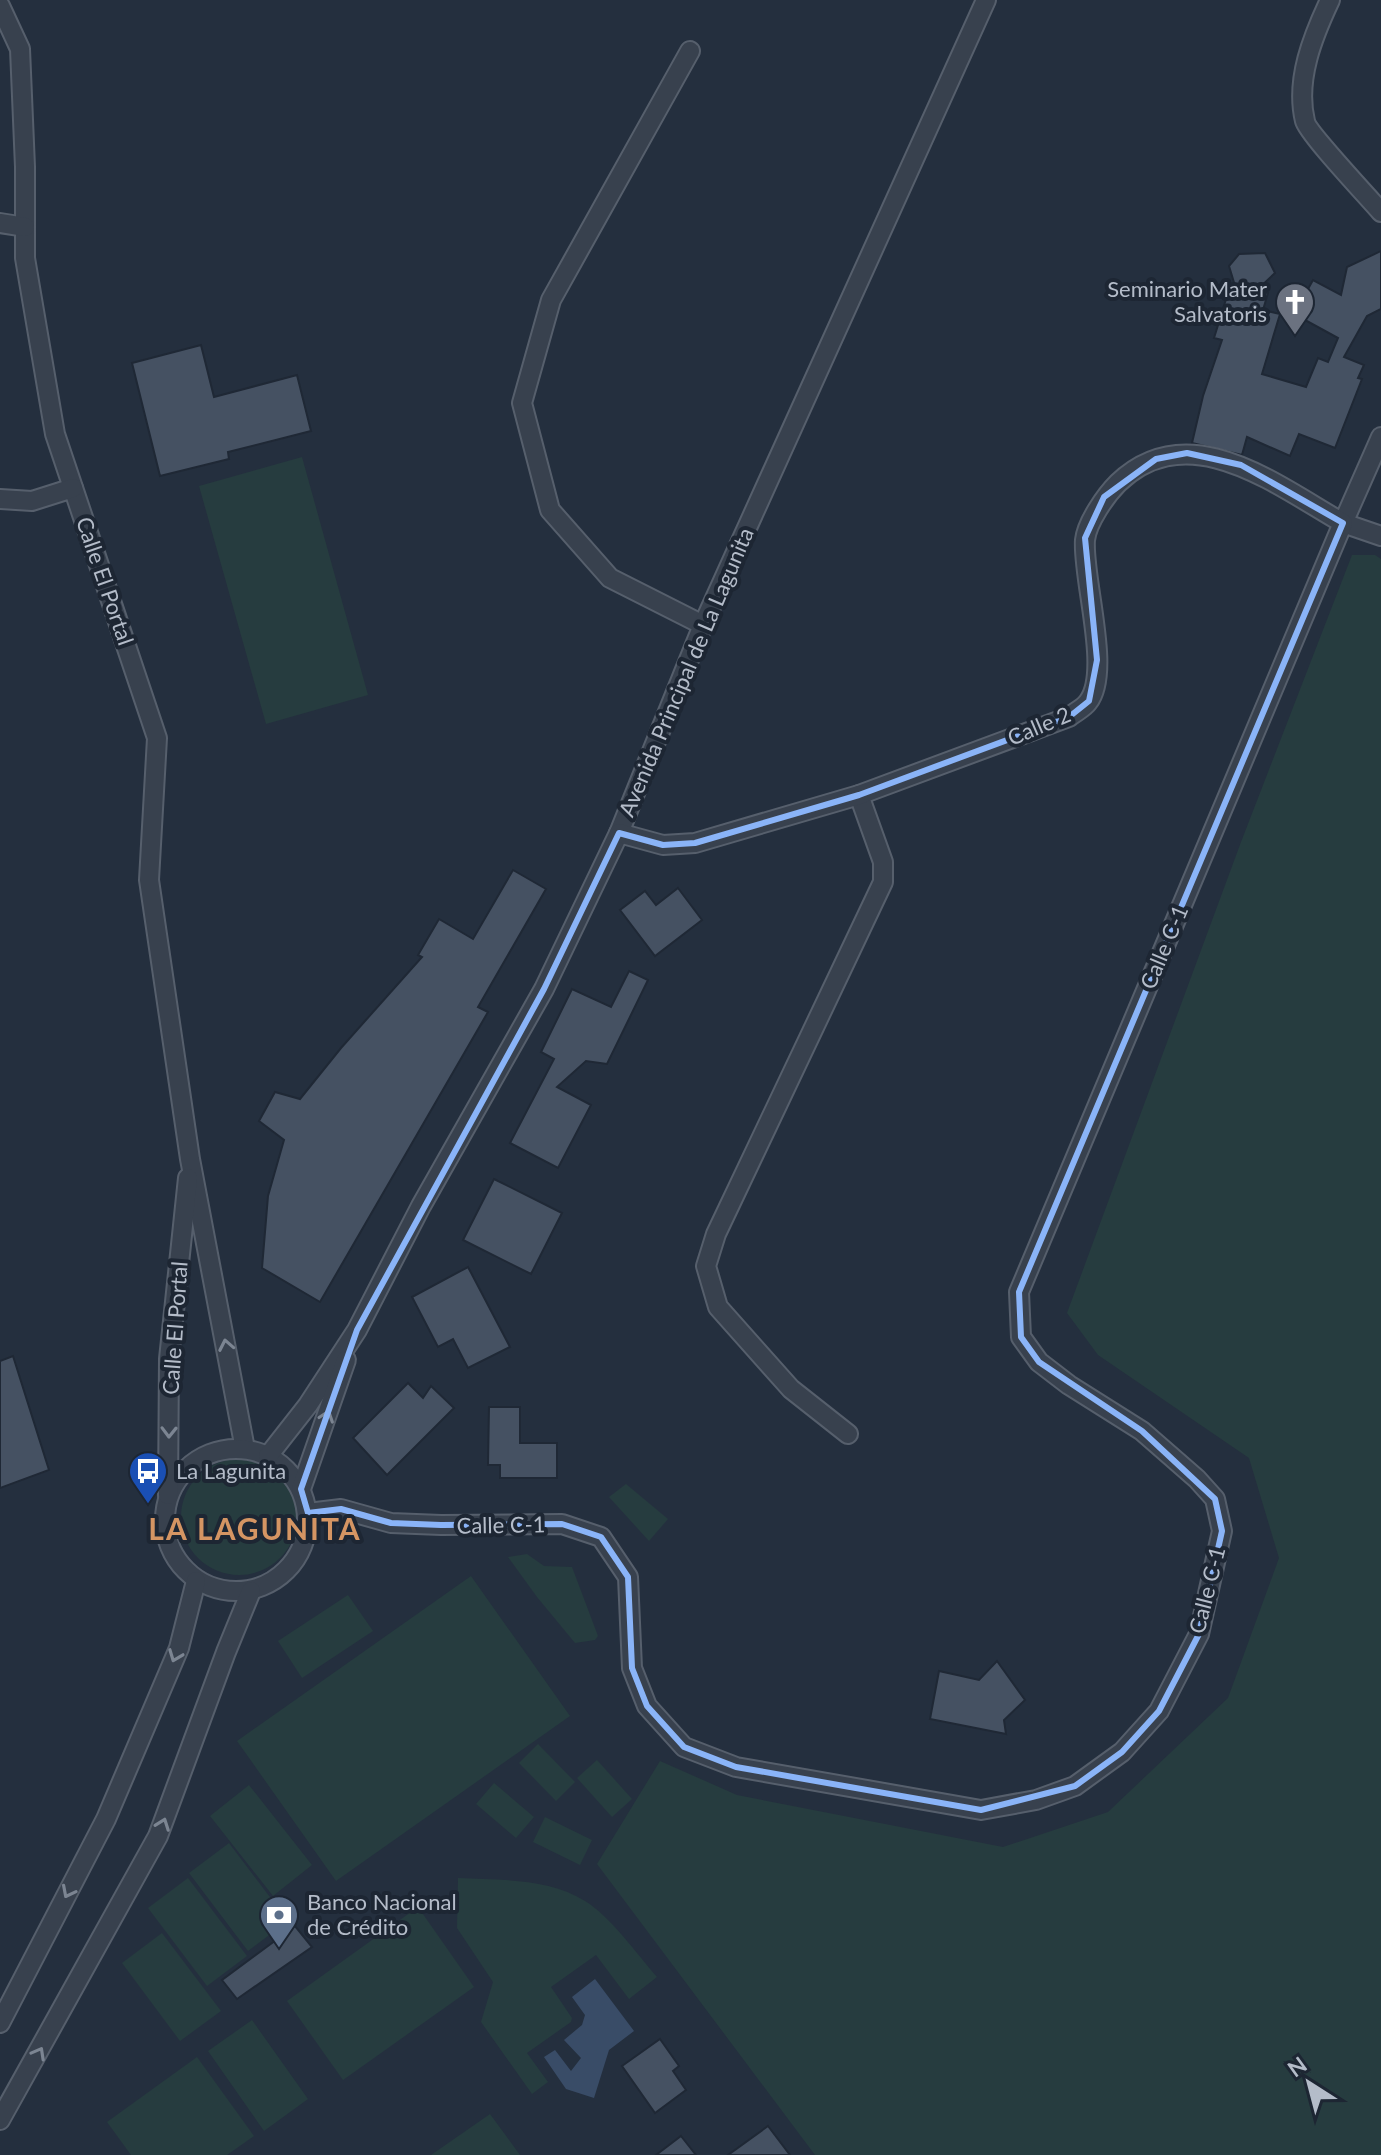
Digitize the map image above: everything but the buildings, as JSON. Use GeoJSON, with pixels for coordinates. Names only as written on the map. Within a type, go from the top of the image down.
{"type":"FeatureCollection","features":[{"type":"Feature","properties":{"kind":"street","name":"Avenida Principal de La Lagunita"},"geometry":{"type":"LineString","coordinates":[[268,1456],[308,1405],[357,1330],[421,1206],[544,989],[619,833],[703,625],[986,0]]}},
{"type":"Feature","properties":{"kind":"street"},"geometry":{"type":"LineString","coordinates":[[1330,0],[1315,32],[1303,76],[1305,123],[1381,212]]}},
{"type":"Feature","properties":{"kind":"street","name":"Calle El Portal"},"geometry":{"type":"LineString","coordinates":[[0,6],[20,49],[25,258],[55,434],[157,738],[149,880],[190,1159],[245,1449]]}},
{"type":"Feature","properties":{"kind":"street"},"geometry":{"type":"LineString","coordinates":[[690,51],[551,300],[522,403],[550,510],[610,578],[703,625]]}},
{"type":"Feature","properties":{"kind":"street"},"geometry":{"type":"LineString","coordinates":[[0,223],[25,227]]}},
{"type":"Feature","properties":{"kind":"street","name":"Calle C-1"},"geometry":{"type":"LineString","coordinates":[[308,1513],[341,1509],[391,1523],[562,1524],[601,1537],[628,1577],[632,1668],[647,1706],[684,1747],[736,1767],[981,1810],[1036,1800],[1075,1786],[1122,1752],[1159,1711],[1199,1634],[1222,1531],[1215,1499],[1142,1431],[1069,1385],[1039,1362],[1021,1337],[1019,1292],[1381,437]]}},
{"type":"Feature","properties":{"kind":"street","name":"Calle 2"},"geometry":{"type":"LineString","coordinates":[[619,833],[663,845],[695,843],[859,795],[1069,717],[1089,701],[1095,688],[1097,660],[1085,538],[1104,497],[1129,473],[1156,459],[1187,453],[1241,465],[1343,523],[1381,536]]}},
{"type":"Feature","properties":{"kind":"street"},"geometry":{"type":"LineString","coordinates":[[0,499],[32,501],[73,488]]}},
{"type":"Feature","properties":{"kind":"street"},"geometry":{"type":"LineString","coordinates":[[848,1434],[791,1389],[718,1307],[706,1266],[716,1234],[883,882],[883,862],[859,795]]}},
{"type":"Feature","properties":{"kind":"street","name":"Calle El Portal"},"geometry":{"type":"LineString","coordinates":[[168,1498],[169,1359],[190,1159]]}},
{"type":"Feature","properties":{"kind":"street","name":"Avenida Principal de La Lagunita"},"geometry":{"type":"LineString","coordinates":[[301,1489],[357,1330]]}},
{"type":"Feature","properties":{"kind":"street"},"geometry":{"type":"LineString","coordinates":[[245,1449],[268,1456],[287,1470],[301,1489],[308,1513],[302,1547],[282,1575],[251,1591],[196,1581],[179,1565],[168,1546],[164,1523],[168,1498],[185,1470],[213,1452],[245,1449]]}},
{"type":"Feature","properties":{"kind":"street"},"geometry":{"type":"LineString","coordinates":[[0,2023],[106,1819],[179,1648],[196,1581]]}},
{"type":"Feature","properties":{"kind":"street"},"geometry":{"type":"LineString","coordinates":[[0,2120],[6,2099],[158,1836],[251,1591]]}},
{"type":"Feature","properties":{"kind":"highlighted area"},"geometry":{"type":"Polygon","coordinates":[[[1187,453],[1241,465],[1343,523],[1019,1292],[1021,1337],[1039,1362],[1142,1431],[1215,1499],[1222,1531],[1199,1634],[1159,1711],[1122,1752],[1075,1786],[981,1810],[736,1767],[684,1747],[647,1706],[632,1668],[628,1577],[601,1537],[562,1524],[391,1523],[341,1509],[308,1513],[301,1489],[357,1330],[544,989],[619,833],[663,845],[695,843],[859,795],[1069,717],[1089,701],[1097,660],[1085,538],[1104,497],[1156,459],[1187,453]]]}},
{"type":"Feature","properties":{"kind":"green space"},"geometry":{"type":"Polygon","coordinates":[[[302,457],[368,695],[266,724],[199,486],[302,457]]]}},
{"type":"Feature","properties":{"kind":"green space"},"geometry":{"type":"Polygon","coordinates":[[[1352,555],[1375,555],[1381,559],[1381,2155],[815,2155],[597,1864],[660,1761],[737,1795],[1003,1847],[1108,1812],[1228,1698],[1279,1558],[1249,1458],[1098,1355],[1067,1313],[1241,842],[1352,555]]]}},
{"type":"Feature","properties":{"kind":"green space"},"geometry":{"type":"Polygon","coordinates":[[[239,1459],[261,1463],[280,1476],[293,1495],[297,1517],[293,1539],[280,1558],[261,1571],[239,1575],[217,1571],[198,1558],[185,1539],[181,1517],[185,1495],[198,1476],[217,1463],[239,1459]]]}},
{"type":"Feature","properties":{"kind":"green space"},"geometry":{"type":"Polygon","coordinates":[[[626,1484],[668,1519],[649,1541],[609,1497],[626,1484]]]}},
{"type":"Feature","properties":{"kind":"green space"},"geometry":{"type":"Polygon","coordinates":[[[527,1554],[544,1566],[572,1567],[598,1636],[595,1640],[575,1643],[508,1557],[527,1554]]]}},
{"type":"Feature","properties":{"kind":"green space"},"geometry":{"type":"Polygon","coordinates":[[[471,1576],[570,1716],[336,1881],[237,1741],[471,1576]]]}},
{"type":"Feature","properties":{"kind":"green space"},"geometry":{"type":"Polygon","coordinates":[[[348,1595],[373,1631],[302,1678],[278,1641],[348,1595]]]}},
{"type":"Feature","properties":{"kind":"green space"},"geometry":{"type":"Polygon","coordinates":[[[538,1744],[575,1782],[556,1801],[519,1763],[538,1744]]]}},
{"type":"Feature","properties":{"kind":"green space"},"geometry":{"type":"Polygon","coordinates":[[[597,1760],[632,1799],[612,1817],[577,1778],[597,1760]]]}},
{"type":"Feature","properties":{"kind":"green space"},"geometry":{"type":"Polygon","coordinates":[[[494,1783],[534,1817],[516,1838],[476,1804],[494,1783]]]}},
{"type":"Feature","properties":{"kind":"green space"},"geometry":{"type":"Polygon","coordinates":[[[249,1785],[312,1865],[273,1896],[210,1816],[249,1785]]]}},
{"type":"Feature","properties":{"kind":"green space"},"geometry":{"type":"Polygon","coordinates":[[[545,1817],[592,1840],[580,1865],[533,1842],[545,1817]]]}},
{"type":"Feature","properties":{"kind":"green space"},"geometry":{"type":"Polygon","coordinates":[[[229,1843],[288,1921],[248,1951],[189,1873],[229,1843]]]}},
{"type":"Feature","properties":{"kind":"green space"},"geometry":{"type":"Polygon","coordinates":[[[188,1878],[247,1956],[207,1986],[148,1908],[188,1878]]]}},
{"type":"Feature","properties":{"kind":"green space"},"geometry":{"type":"Polygon","coordinates":[[[458,1878],[540,1884],[571,1893],[604,1916],[657,1977],[629,1999],[596,1955],[551,1987],[572,2018],[571,2022],[527,2053],[548,2082],[532,2094],[481,2022],[493,1982],[457,1928],[458,1878]]]}},
{"type":"Feature","properties":{"kind":"green space"},"geometry":{"type":"Polygon","coordinates":[[[418,1907],[474,1987],[343,2080],[287,2001],[418,1907]]]}},
{"type":"Feature","properties":{"kind":"green space"},"geometry":{"type":"Polygon","coordinates":[[[162,1933],[221,2011],[180,2041],[122,1963],[162,1933]]]}},
{"type":"Feature","properties":{"kind":"green space"},"geometry":{"type":"Polygon","coordinates":[[[252,2020],[308,2099],[264,2131],[208,2051],[252,2020]]]}},
{"type":"Feature","properties":{"kind":"green space"},"geometry":{"type":"Polygon","coordinates":[[[197,2057],[254,2136],[227,2155],[131,2155],[107,2122],[197,2057]]]}},
{"type":"Feature","properties":{"kind":"green space"},"geometry":{"type":"Polygon","coordinates":[[[490,2114],[520,2155],[431,2155],[490,2114]]]}},
{"type":"Feature","properties":{"kind":"water"},"geometry":{"type":"Polygon","coordinates":[[[595,1979],[634,2031],[609,2050],[594,2098],[566,2089],[544,2057],[555,2050],[571,2071],[581,2058],[564,2040],[582,2025],[585,2015],[572,1997],[595,1979]]]}},
{"type":"Feature","properties":{"kind":"place","name":"Seminario Mater Salvatoris"},"geometry":{"type":"Point","coordinates":[1295,336]}},
{"type":"Feature","properties":{"kind":"place","name":"La Lagunita"},"geometry":{"type":"Point","coordinates":[148,1505]}},
{"type":"Feature","properties":{"kind":"place","name":"Banco Nacional de Crédito"},"geometry":{"type":"Point","coordinates":[279,1949]}},
{"type":"Feature","properties":{"kind":"district","name":"LA LAGUNITA"},"geometry":{"type":"Point","coordinates":[255,1530]}}]}
